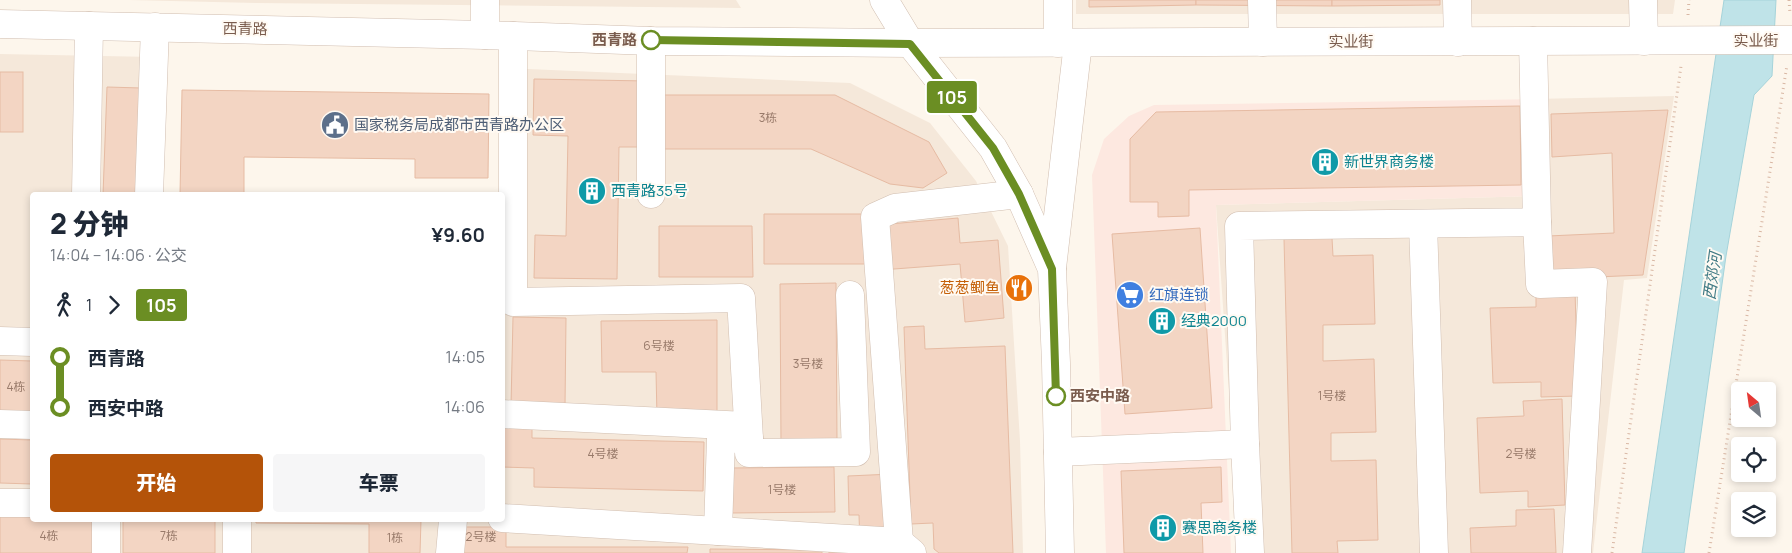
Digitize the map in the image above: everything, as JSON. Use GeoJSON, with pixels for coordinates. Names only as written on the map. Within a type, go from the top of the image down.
{"type":"FeatureCollection","features":[{"type":"Feature","properties":{"kind":"street"},"geometry":{"type":"LineString","coordinates":[[484,0],[485,35]]}},
{"type":"Feature","properties":{"kind":"street"},"geometry":{"type":"LineString","coordinates":[[884,0],[910,44],[993,148],[1019,194],[1052,269]]}},
{"type":"Feature","properties":{"kind":"street"},"geometry":{"type":"LineString","coordinates":[[1058,0],[1068,43],[1052,269],[1060,553]]}},
{"type":"Feature","properties":{"kind":"street"},"geometry":{"type":"LineString","coordinates":[[1262,0],[1263,42]]}},
{"type":"Feature","properties":{"kind":"street"},"geometry":{"type":"LineString","coordinates":[[1457,0],[1458,42]]}},
{"type":"Feature","properties":{"kind":"street"},"geometry":{"type":"LineString","coordinates":[[1643,0],[1644,41]]}},
{"type":"Feature","properties":{"kind":"street","name":"西青路"},"geometry":{"type":"LineString","coordinates":[[0,24],[651,40],[910,44]]}},
{"type":"Feature","properties":{"kind":"street"},"geometry":{"type":"LineString","coordinates":[[86,192],[90,26]]}},
{"type":"Feature","properties":{"kind":"street"},"geometry":{"type":"LineString","coordinates":[[149,192],[155,27]]}},
{"type":"Feature","properties":{"kind":"street"},"geometry":{"type":"LineString","coordinates":[[513,36],[508,222],[508,310],[741,298],[749,453],[856,452],[850,296]]}},
{"type":"Feature","properties":{"kind":"street"},"geometry":{"type":"LineString","coordinates":[[651,40],[651,194]]}},
{"type":"Feature","properties":{"kind":"street","name":"实业街"},"geometry":{"type":"LineString","coordinates":[[910,44],[1792,40]]}},
{"type":"Feature","properties":{"kind":"street"},"geometry":{"type":"LineString","coordinates":[[1533,41],[1540,284],[1593,282],[1577,553]]}},
{"type":"Feature","properties":{"kind":"street"},"geometry":{"type":"LineString","coordinates":[[505,518],[718,531],[906,547],[875,217],[895,208],[1019,194]]}},
{"type":"Feature","properties":{"kind":"street"},"geometry":{"type":"LineString","coordinates":[[1250,553],[1239,226],[1537,222]]}},
{"type":"Feature","properties":{"kind":"street"},"geometry":{"type":"LineString","coordinates":[[1423,224],[1434,553]]}},
{"type":"Feature","properties":{"kind":"street"},"geometry":{"type":"LineString","coordinates":[[0,341],[30,342]]}},
{"type":"Feature","properties":{"kind":"street"},"geometry":{"type":"LineString","coordinates":[[505,414],[748,432]]}},
{"type":"Feature","properties":{"kind":"street"},"geometry":{"type":"LineString","coordinates":[[0,424],[30,425]]}},
{"type":"Feature","properties":{"kind":"street"},"geometry":{"type":"LineString","coordinates":[[718,531],[721,438],[748,432]]}},
{"type":"Feature","properties":{"kind":"street"},"geometry":{"type":"LineString","coordinates":[[1058,452],[1245,444]]}},
{"type":"Feature","properties":{"kind":"street"},"geometry":{"type":"LineString","coordinates":[[0,503],[30,503]]}},
{"type":"Feature","properties":{"kind":"street"},"geometry":{"type":"LineString","coordinates":[[106,522],[106,553]]}},
{"type":"Feature","properties":{"kind":"street"},"geometry":{"type":"LineString","coordinates":[[237,522],[237,553]]}},
{"type":"Feature","properties":{"kind":"street"},"geometry":{"type":"LineString","coordinates":[[450,553],[453,522]]}},
{"type":"Feature","properties":{"kind":"path"},"geometry":{"type":"LineString","coordinates":[[1612,553],[1685,41],[1689,0]]}},
{"type":"Feature","properties":{"kind":"path"},"geometry":{"type":"LineString","coordinates":[[1709,553],[1792,40],[1789,0]]}},
{"type":"Feature","properties":{"kind":"shaded area"},"geometry":{"type":"Polygon","coordinates":[[[129,0],[736,0],[741,8],[256,3],[129,0]]]}},
{"type":"Feature","properties":{"kind":"shaded area"},"geometry":{"type":"Polygon","coordinates":[[[1076,0],[1675,0],[1673,14],[1076,14],[1076,0]]]}},
{"type":"Feature","properties":{"kind":"shaded area"},"geometry":{"type":"Polygon","coordinates":[[[0,54],[154,57],[149,192],[30,192],[30,522],[505,522],[504,192],[513,71],[528,69],[850,83],[930,123],[976,181],[1008,246],[1020,441],[1023,553],[0,553],[0,54]]]}},
{"type":"Feature","properties":{"kind":"shaded area"},"geometry":{"type":"Polygon","coordinates":[[[1674,96],[1647,278],[1624,280],[1593,553],[1240,553],[1216,205],[1536,196],[1534,99],[1674,96]]]}},
{"type":"Feature","properties":{"kind":"shaded area"},"geometry":{"type":"Polygon","coordinates":[[[1534,99],[1536,196],[1216,205],[1231,553],[1106,553],[1092,175],[1104,139],[1129,116],[1154,105],[1534,99]]]}},
{"type":"Feature","properties":{"kind":"water","name":"西郊河"},"geometry":{"type":"Polygon","coordinates":[[[1724,0],[1776,0],[1772,76],[1754,95],[1726,256],[1684,553],[1642,553],[1724,0]]]}},
{"type":"Feature","properties":{"kind":"building"},"geometry":{"type":"Polygon","coordinates":[[[1089,0],[1196,0],[1196,5],[1089,7],[1089,0]]]}},
{"type":"Feature","properties":{"kind":"building"},"geometry":{"type":"Polygon","coordinates":[[[1196,0],[1332,0],[1332,6],[1196,5],[1196,0]]]}},
{"type":"Feature","properties":{"kind":"building"},"geometry":{"type":"Polygon","coordinates":[[[1332,0],[1440,0],[1440,5],[1332,6],[1332,0]]]}},
{"type":"Feature","properties":{"kind":"building"},"geometry":{"type":"Polygon","coordinates":[[[0,72],[23,72],[23,132],[0,132],[0,72]]]}},
{"type":"Feature","properties":{"kind":"building","name":"西青路35号"},"geometry":{"type":"Polygon","coordinates":[[[534,79],[647,81],[646,147],[619,147],[617,279],[534,278],[535,235],[566,236],[568,136],[533,135],[534,79]]]}},
{"type":"Feature","properties":{"kind":"building"},"geometry":{"type":"Polygon","coordinates":[[[107,87],[141,88],[137,192],[103,192],[107,87]]]}},
{"type":"Feature","properties":{"kind":"building","name":"国家税务局成都市西青路办公区"},"geometry":{"type":"Polygon","coordinates":[[[182,90],[489,94],[488,178],[415,178],[415,159],[244,157],[244,192],[180,192],[182,90]]]}},
{"type":"Feature","properties":{"kind":"building"},"geometry":{"type":"Polygon","coordinates":[[[654,95],[835,95],[929,142],[947,173],[923,188],[890,184],[811,149],[654,149],[654,95]]]}},
{"type":"Feature","properties":{"kind":"building","name":"新世界商务楼"},"geometry":{"type":"Polygon","coordinates":[[[1520,106],[1521,185],[1189,190],[1189,216],[1158,217],[1158,202],[1130,202],[1130,139],[1156,112],[1520,106]]]}},
{"type":"Feature","properties":{"kind":"building"},"geometry":{"type":"Polygon","coordinates":[[[1668,110],[1643,275],[1550,279],[1548,236],[1614,233],[1612,153],[1552,157],[1551,114],[1668,110]]]}},
{"type":"Feature","properties":{"kind":"building"},"geometry":{"type":"Polygon","coordinates":[[[764,214],[871,214],[870,264],[764,264],[764,214]]]}},
{"type":"Feature","properties":{"kind":"building"},"geometry":{"type":"Polygon","coordinates":[[[958,218],[960,243],[998,240],[1004,318],[965,322],[960,264],[881,270],[878,225],[958,218]]]}},
{"type":"Feature","properties":{"kind":"building"},"geometry":{"type":"Polygon","coordinates":[[[659,226],[752,226],[753,277],[659,277],[659,226]]]}},
{"type":"Feature","properties":{"kind":"building","name":"经典2000"},"geometry":{"type":"Polygon","coordinates":[[[1200,228],[1212,408],[1125,414],[1112,234],[1200,228]]]}},
{"type":"Feature","properties":{"kind":"building"},"geometry":{"type":"Polygon","coordinates":[[[1332,238],[1333,256],[1373,255],[1375,324],[1323,325],[1323,361],[1374,359],[1376,432],[1331,433],[1331,461],[1376,460],[1378,540],[1337,541],[1338,553],[1292,553],[1284,239],[1332,238]]]}},
{"type":"Feature","properties":{"kind":"building"},"geometry":{"type":"Polygon","coordinates":[[[836,283],[837,443],[781,444],[780,284],[836,283]]]}},
{"type":"Feature","properties":{"kind":"building"},"geometry":{"type":"Polygon","coordinates":[[[1575,290],[1578,396],[1541,397],[1541,382],[1493,383],[1490,308],[1536,307],[1536,291],[1575,290]]]}},
{"type":"Feature","properties":{"kind":"building"},"geometry":{"type":"Polygon","coordinates":[[[513,317],[566,318],[565,406],[511,405],[513,317]]]}},
{"type":"Feature","properties":{"kind":"building"},"geometry":{"type":"Polygon","coordinates":[[[717,320],[717,416],[657,417],[656,372],[602,372],[601,321],[717,320]]]}},
{"type":"Feature","properties":{"kind":"building"},"geometry":{"type":"Polygon","coordinates":[[[924,326],[925,349],[1005,346],[1013,553],[939,553],[934,549],[933,523],[911,524],[904,327],[924,326]]]}},
{"type":"Feature","properties":{"kind":"building"},"geometry":{"type":"Polygon","coordinates":[[[0,360],[30,361],[30,413],[0,413],[0,360]]]}},
{"type":"Feature","properties":{"kind":"building"},"geometry":{"type":"Polygon","coordinates":[[[1562,399],[1565,505],[1528,507],[1528,491],[1480,493],[1477,418],[1524,416],[1523,401],[1562,399]]]}},
{"type":"Feature","properties":{"kind":"building"},"geometry":{"type":"Polygon","coordinates":[[[505,420],[532,421],[532,438],[704,442],[703,491],[534,487],[534,468],[505,467],[505,420]]]}},
{"type":"Feature","properties":{"kind":"building"},"geometry":{"type":"Polygon","coordinates":[[[0,439],[30,440],[30,484],[0,483],[0,439]]]}},
{"type":"Feature","properties":{"kind":"building"},"geometry":{"type":"Polygon","coordinates":[[[834,467],[835,512],[730,513],[730,468],[834,467]]]}},
{"type":"Feature","properties":{"kind":"building","name":"赛思商务楼"},"geometry":{"type":"Polygon","coordinates":[[[1221,467],[1222,502],[1201,503],[1203,553],[1124,553],[1121,471],[1221,467]]]}},
{"type":"Feature","properties":{"kind":"building"},"geometry":{"type":"Polygon","coordinates":[[[892,474],[895,553],[829,553],[829,545],[860,545],[859,515],[849,515],[848,476],[892,474]]]}},
{"type":"Feature","properties":{"kind":"building"},"geometry":{"type":"Polygon","coordinates":[[[1554,509],[1556,553],[1471,553],[1470,528],[1516,526],[1516,510],[1554,509]]]}},
{"type":"Feature","properties":{"kind":"building"},"geometry":{"type":"Polygon","coordinates":[[[0,516],[30,516],[30,522],[98,522],[98,553],[0,553],[0,516]]]}},
{"type":"Feature","properties":{"kind":"building"},"geometry":{"type":"Polygon","coordinates":[[[123,522],[215,522],[215,553],[123,553],[123,522]]]}},
{"type":"Feature","properties":{"kind":"building"},"geometry":{"type":"Polygon","coordinates":[[[421,522],[420,553],[369,553],[369,524],[256,523],[421,522]]]}},
{"type":"Feature","properties":{"kind":"building"},"geometry":{"type":"Polygon","coordinates":[[[455,527],[506,527],[506,547],[688,547],[687,553],[455,553],[455,527]]]}},
{"type":"Feature","properties":{"kind":"building"},"geometry":{"type":"Polygon","coordinates":[[[710,549],[822,550],[822,553],[710,553],[710,549]]]}},
{"type":"Feature","properties":{"kind":"bus line","name":"105"},"geometry":{"type":"LineString","coordinates":[[651,40],[910,44],[993,148],[1019,194],[1052,269],[1056,396]]}},
{"type":"Feature","properties":{"kind":"place","name":"西青路"},"geometry":{"type":"Point","coordinates":[651,40]}},
{"type":"Feature","properties":{"kind":"place","name":"国家税务局成都市西青路办公区"},"geometry":{"type":"Point","coordinates":[335,125]}},
{"type":"Feature","properties":{"kind":"place","name":"新世界商务楼"},"geometry":{"type":"Point","coordinates":[1325,162]}},
{"type":"Feature","properties":{"kind":"place","name":"西青路35号"},"geometry":{"type":"Point","coordinates":[592,191]}},
{"type":"Feature","properties":{"kind":"place","name":"葱葱鲫鱼"},"geometry":{"type":"Point","coordinates":[1019,288]}},
{"type":"Feature","properties":{"kind":"place","name":"红旗连锁"},"geometry":{"type":"Point","coordinates":[1130,295]}},
{"type":"Feature","properties":{"kind":"place","name":"经典2000"},"geometry":{"type":"Point","coordinates":[1162,321]}},
{"type":"Feature","properties":{"kind":"place","name":"西安中路"},"geometry":{"type":"Point","coordinates":[1056,396]}},
{"type":"Feature","properties":{"kind":"place","name":"赛思商务楼"},"geometry":{"type":"Point","coordinates":[1163,528]}}]}
